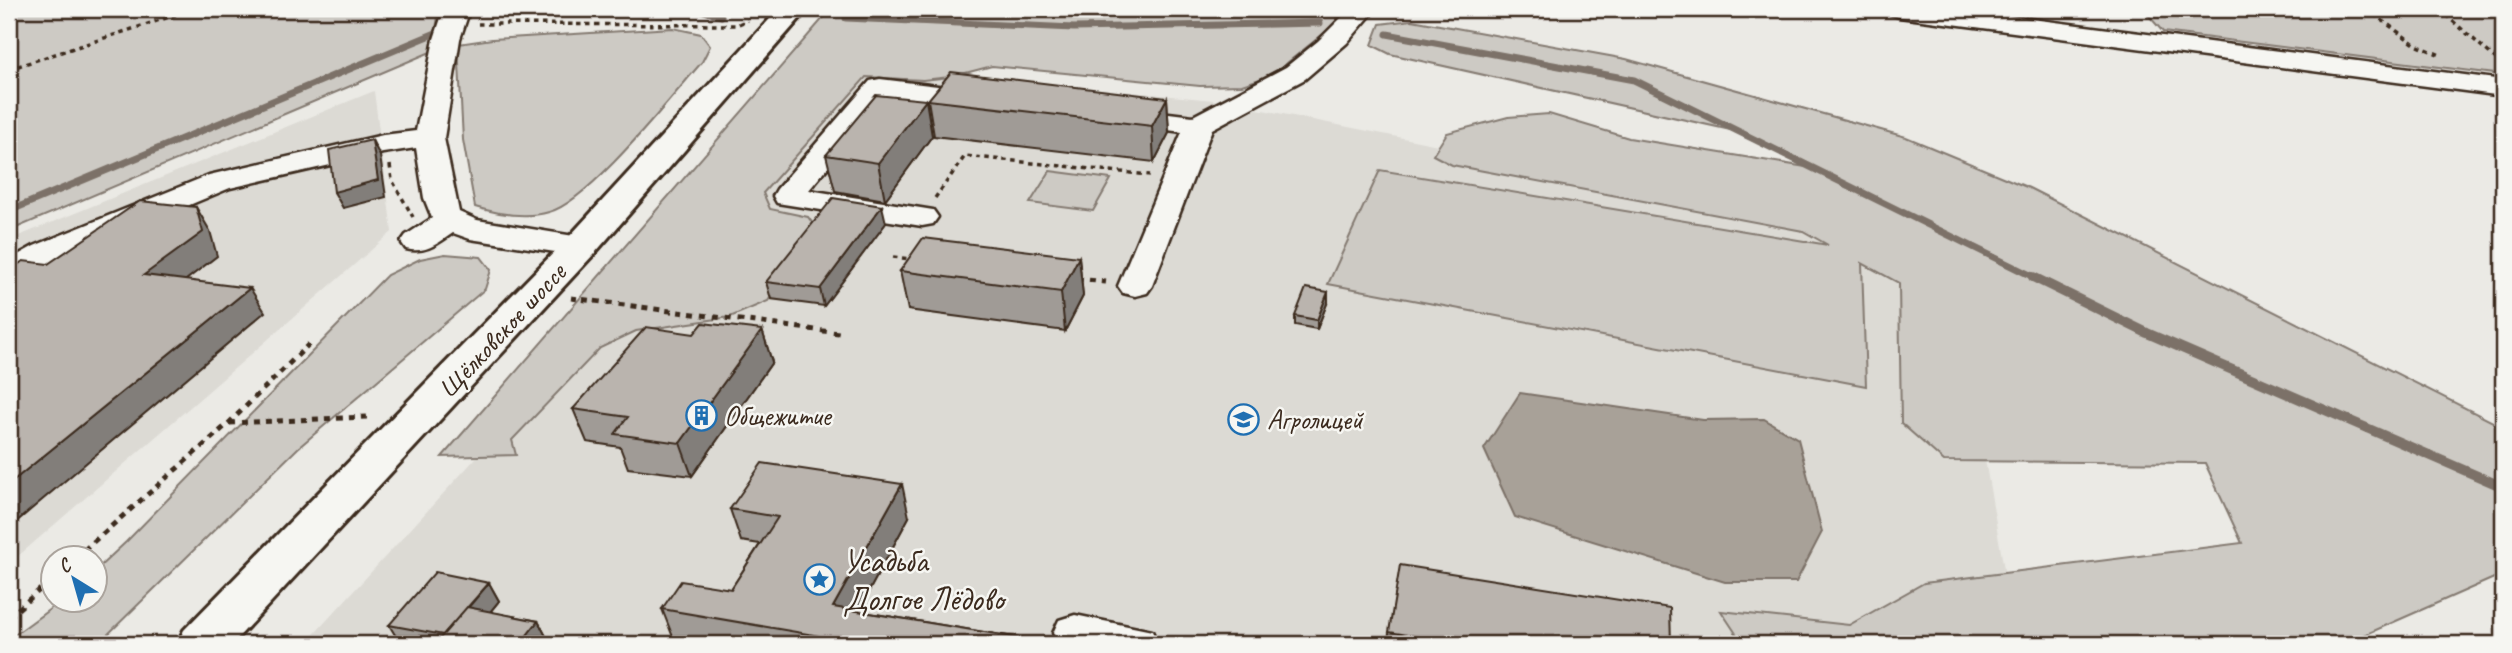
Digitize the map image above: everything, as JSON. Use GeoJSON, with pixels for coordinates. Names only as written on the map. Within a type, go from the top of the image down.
{"type":"FeatureCollection","features":[{"type":"Feature","properties":{"kind":"main road","name":"Щёлковское шоссе"},"geometry":{"type":"LineString","coordinates":[[202,644],[581,246],[794,9]]}},
{"type":"Feature","properties":{"kind":"street"},"geometry":{"type":"LineString","coordinates":[[1135,286],[1199,125],[1219,109],[1287,79],[1352,24],[1363,9]]}},
{"type":"Feature","properties":{"kind":"street"},"geometry":{"type":"LineString","coordinates":[[1899,9],[2503,88]]}},
{"type":"Feature","properties":{"kind":"street"},"geometry":{"type":"LineString","coordinates":[[455,16],[429,138],[439,198],[431,233],[470,229],[581,246]]}},
{"type":"Feature","properties":{"kind":"street"},"geometry":{"type":"LineString","coordinates":[[922,217],[788,196],[880,87],[1005,102]]}},
{"type":"Feature","properties":{"kind":"street"},"geometry":{"type":"LineString","coordinates":[[1088,112],[1199,125]]}},
{"type":"Feature","properties":{"kind":"street"},"geometry":{"type":"LineString","coordinates":[[9,274],[46,253],[220,181],[388,144],[429,138]]}},
{"type":"Feature","properties":{"kind":"street"},"geometry":{"type":"LineString","coordinates":[[1075,633],[1136,644]]}},
{"type":"Feature","properties":{"kind":"path"},"geometry":{"type":"LineString","coordinates":[[9,69],[194,9]]}},
{"type":"Feature","properties":{"kind":"path"},"geometry":{"type":"LineString","coordinates":[[2367,9],[2416,45],[2453,60]]}},
{"type":"Feature","properties":{"kind":"path"},"geometry":{"type":"LineString","coordinates":[[2439,9],[2503,65]]}},
{"type":"Feature","properties":{"kind":"path"},"geometry":{"type":"LineString","coordinates":[[455,16],[509,26],[736,25],[749,20]]}},
{"type":"Feature","properties":{"kind":"path"},"geometry":{"type":"LineString","coordinates":[[388,144],[392,180],[431,233]]}},
{"type":"Feature","properties":{"kind":"path"},"geometry":{"type":"LineString","coordinates":[[922,217],[965,156],[1119,172]]}},
{"type":"Feature","properties":{"kind":"path"},"geometry":{"type":"LineString","coordinates":[[893,257],[920,260]]}},
{"type":"Feature","properties":{"kind":"path"},"geometry":{"type":"LineString","coordinates":[[1068,278],[1135,286]]}},
{"type":"Feature","properties":{"kind":"path"},"geometry":{"type":"LineString","coordinates":[[564,298],[839,333]]}},
{"type":"Feature","properties":{"kind":"path"},"geometry":{"type":"LineString","coordinates":[[91,544],[229,423],[309,344]]}},
{"type":"Feature","properties":{"kind":"path"},"geometry":{"type":"LineString","coordinates":[[229,423],[367,417]]}},
{"type":"Feature","properties":{"kind":"path"},"geometry":{"type":"LineString","coordinates":[[9,617],[38,591]]}},
{"type":"Feature","properties":{"kind":"shaded area"},"geometry":{"type":"Polygon","coordinates":[[[9,9],[439,9],[433,51],[9,231],[9,9]]]}},
{"type":"Feature","properties":{"kind":"shaded area"},"geometry":{"type":"Polygon","coordinates":[[[831,9],[1326,9],[1335,12],[1338,22],[1272,75],[1242,85],[1200,86],[992,66],[950,77],[923,80],[866,77],[763,193],[770,209],[808,217],[816,228],[768,301],[730,317],[636,331],[600,348],[512,440],[516,455],[442,457],[831,9]]]}},
{"type":"Feature","properties":{"kind":"shaded area"},"geometry":{"type":"Polygon","coordinates":[[[2143,9],[2503,9],[2503,75],[2163,32],[2143,9]]]}},
{"type":"Feature","properties":{"kind":"shaded area"},"geometry":{"type":"Polygon","coordinates":[[[1412,20],[1626,59],[1906,137],[2029,188],[2503,427],[2503,574],[2344,644],[1743,644],[1721,611],[1849,625],[1924,583],[2242,543],[2205,463],[1944,461],[1901,423],[1899,283],[1862,263],[1866,386],[1328,284],[1380,170],[1828,245],[1803,231],[1452,165],[1433,155],[1447,133],[1508,117],[1549,114],[1629,138],[1812,168],[1735,131],[1390,54],[1372,45],[1380,24],[1412,20]]]}},
{"type":"Feature","properties":{"kind":"shaded area"},"geometry":{"type":"Polygon","coordinates":[[[673,28],[701,34],[710,46],[702,62],[629,146],[585,189],[566,204],[540,214],[512,215],[475,207],[463,140],[458,44],[492,39],[673,28]]]}},
{"type":"Feature","properties":{"kind":"shaded area","name":"Агролицей"},"geometry":{"type":"Polygon","coordinates":[[[838,64],[1213,100],[1948,247],[2017,644],[305,644],[838,64]]]}},
{"type":"Feature","properties":{"kind":"shaded area"},"geometry":{"type":"Polygon","coordinates":[[[374,91],[392,232],[9,564],[9,240],[374,91]]]}},
{"type":"Feature","properties":{"kind":"shaded area"},"geometry":{"type":"Polygon","coordinates":[[[1050,171],[1111,179],[1093,211],[1030,203],[1050,171]]]}},
{"type":"Feature","properties":{"kind":"shaded area"},"geometry":{"type":"Polygon","coordinates":[[[445,254],[481,257],[491,270],[485,289],[298,448],[98,644],[9,644],[9,639],[43,614],[108,614],[108,559],[387,275],[420,259],[445,254]]]}},
{"type":"Feature","properties":{"kind":"shaded area"},"geometry":{"type":"Polygon","coordinates":[[[1520,393],[1703,420],[1764,419],[1798,439],[1822,532],[1796,582],[1725,582],[1515,517],[1484,449],[1520,393]]]}},
{"type":"Feature","properties":{"kind":"building"},"geometry":{"type":"Polygon","coordinates":[[[951,72],[1167,98],[1152,126],[928,100],[951,72]]]}},
{"type":"Feature","properties":{"kind":"building"},"geometry":{"type":"Polygon","coordinates":[[[876,95],[926,100],[878,163],[826,155],[876,95]]]}},
{"type":"Feature","properties":{"kind":"building"},"geometry":{"type":"Polygon","coordinates":[[[372,140],[378,180],[334,192],[329,150],[372,140]]]}},
{"type":"Feature","properties":{"kind":"building"},"geometry":{"type":"Polygon","coordinates":[[[833,198],[882,206],[820,289],[766,282],[833,198]]]}},
{"type":"Feature","properties":{"kind":"building"},"geometry":{"type":"Polygon","coordinates":[[[140,201],[196,207],[203,232],[144,275],[250,288],[9,484],[9,271],[23,261],[48,264],[140,201]]]}},
{"type":"Feature","properties":{"kind":"building"},"geometry":{"type":"Polygon","coordinates":[[[923,238],[1079,257],[1061,292],[900,271],[923,238]]]}},
{"type":"Feature","properties":{"kind":"building"},"geometry":{"type":"Polygon","coordinates":[[[1306,288],[1328,292],[1317,320],[1295,316],[1306,288]]]}},
{"type":"Feature","properties":{"kind":"building"},"geometry":{"type":"Polygon","coordinates":[[[703,323],[762,330],[680,443],[615,434],[628,417],[573,409],[646,327],[694,334],[703,323]]]}},
{"type":"Feature","properties":{"kind":"building"},"geometry":{"type":"Polygon","coordinates":[[[762,463],[902,484],[833,607],[1056,644],[866,644],[662,609],[681,581],[731,589],[778,517],[730,509],[762,463]]]}},
{"type":"Feature","properties":{"kind":"building"},"geometry":{"type":"Polygon","coordinates":[[[1400,565],[1670,608],[1671,644],[1465,644],[1389,632],[1400,565]]]}},
{"type":"Feature","properties":{"kind":"building"},"geometry":{"type":"Polygon","coordinates":[[[435,572],[489,583],[443,635],[389,625],[435,572]]]}},
{"type":"Feature","properties":{"kind":"building"},"geometry":{"type":"Polygon","coordinates":[[[467,607],[538,621],[520,644],[435,644],[467,607]]]}},
{"type":"Feature","properties":{"kind":"waterway"},"geometry":{"type":"LineString","coordinates":[[485,12],[492,9]]}},
{"type":"Feature","properties":{"kind":"waterway"},"geometry":{"type":"LineString","coordinates":[[697,9],[721,16]]}},
{"type":"Feature","properties":{"kind":"waterway"},"geometry":{"type":"LineString","coordinates":[[846,18],[1074,28],[1320,23]]}},
{"type":"Feature","properties":{"kind":"waterway"},"geometry":{"type":"LineString","coordinates":[[9,211],[443,30]]}},
{"type":"Feature","properties":{"kind":"waterway"},"geometry":{"type":"LineString","coordinates":[[1387,34],[1634,80],[2036,278]]}},
{"type":"Feature","properties":{"kind":"waterway"},"geometry":{"type":"LineString","coordinates":[[2033,277],[2147,333],[2503,487]]}},
{"type":"Feature","properties":{"kind":"place","name":"Общежитие"},"geometry":{"type":"Point","coordinates":[701,415]}},
{"type":"Feature","properties":{"kind":"place","name":"Агролицей"},"geometry":{"type":"Point","coordinates":[1244,419]}},
{"type":"Feature","properties":{"kind":"place","name":"Усадьба Долгое Лёдово"},"geometry":{"type":"Point","coordinates":[820,580]}}]}
